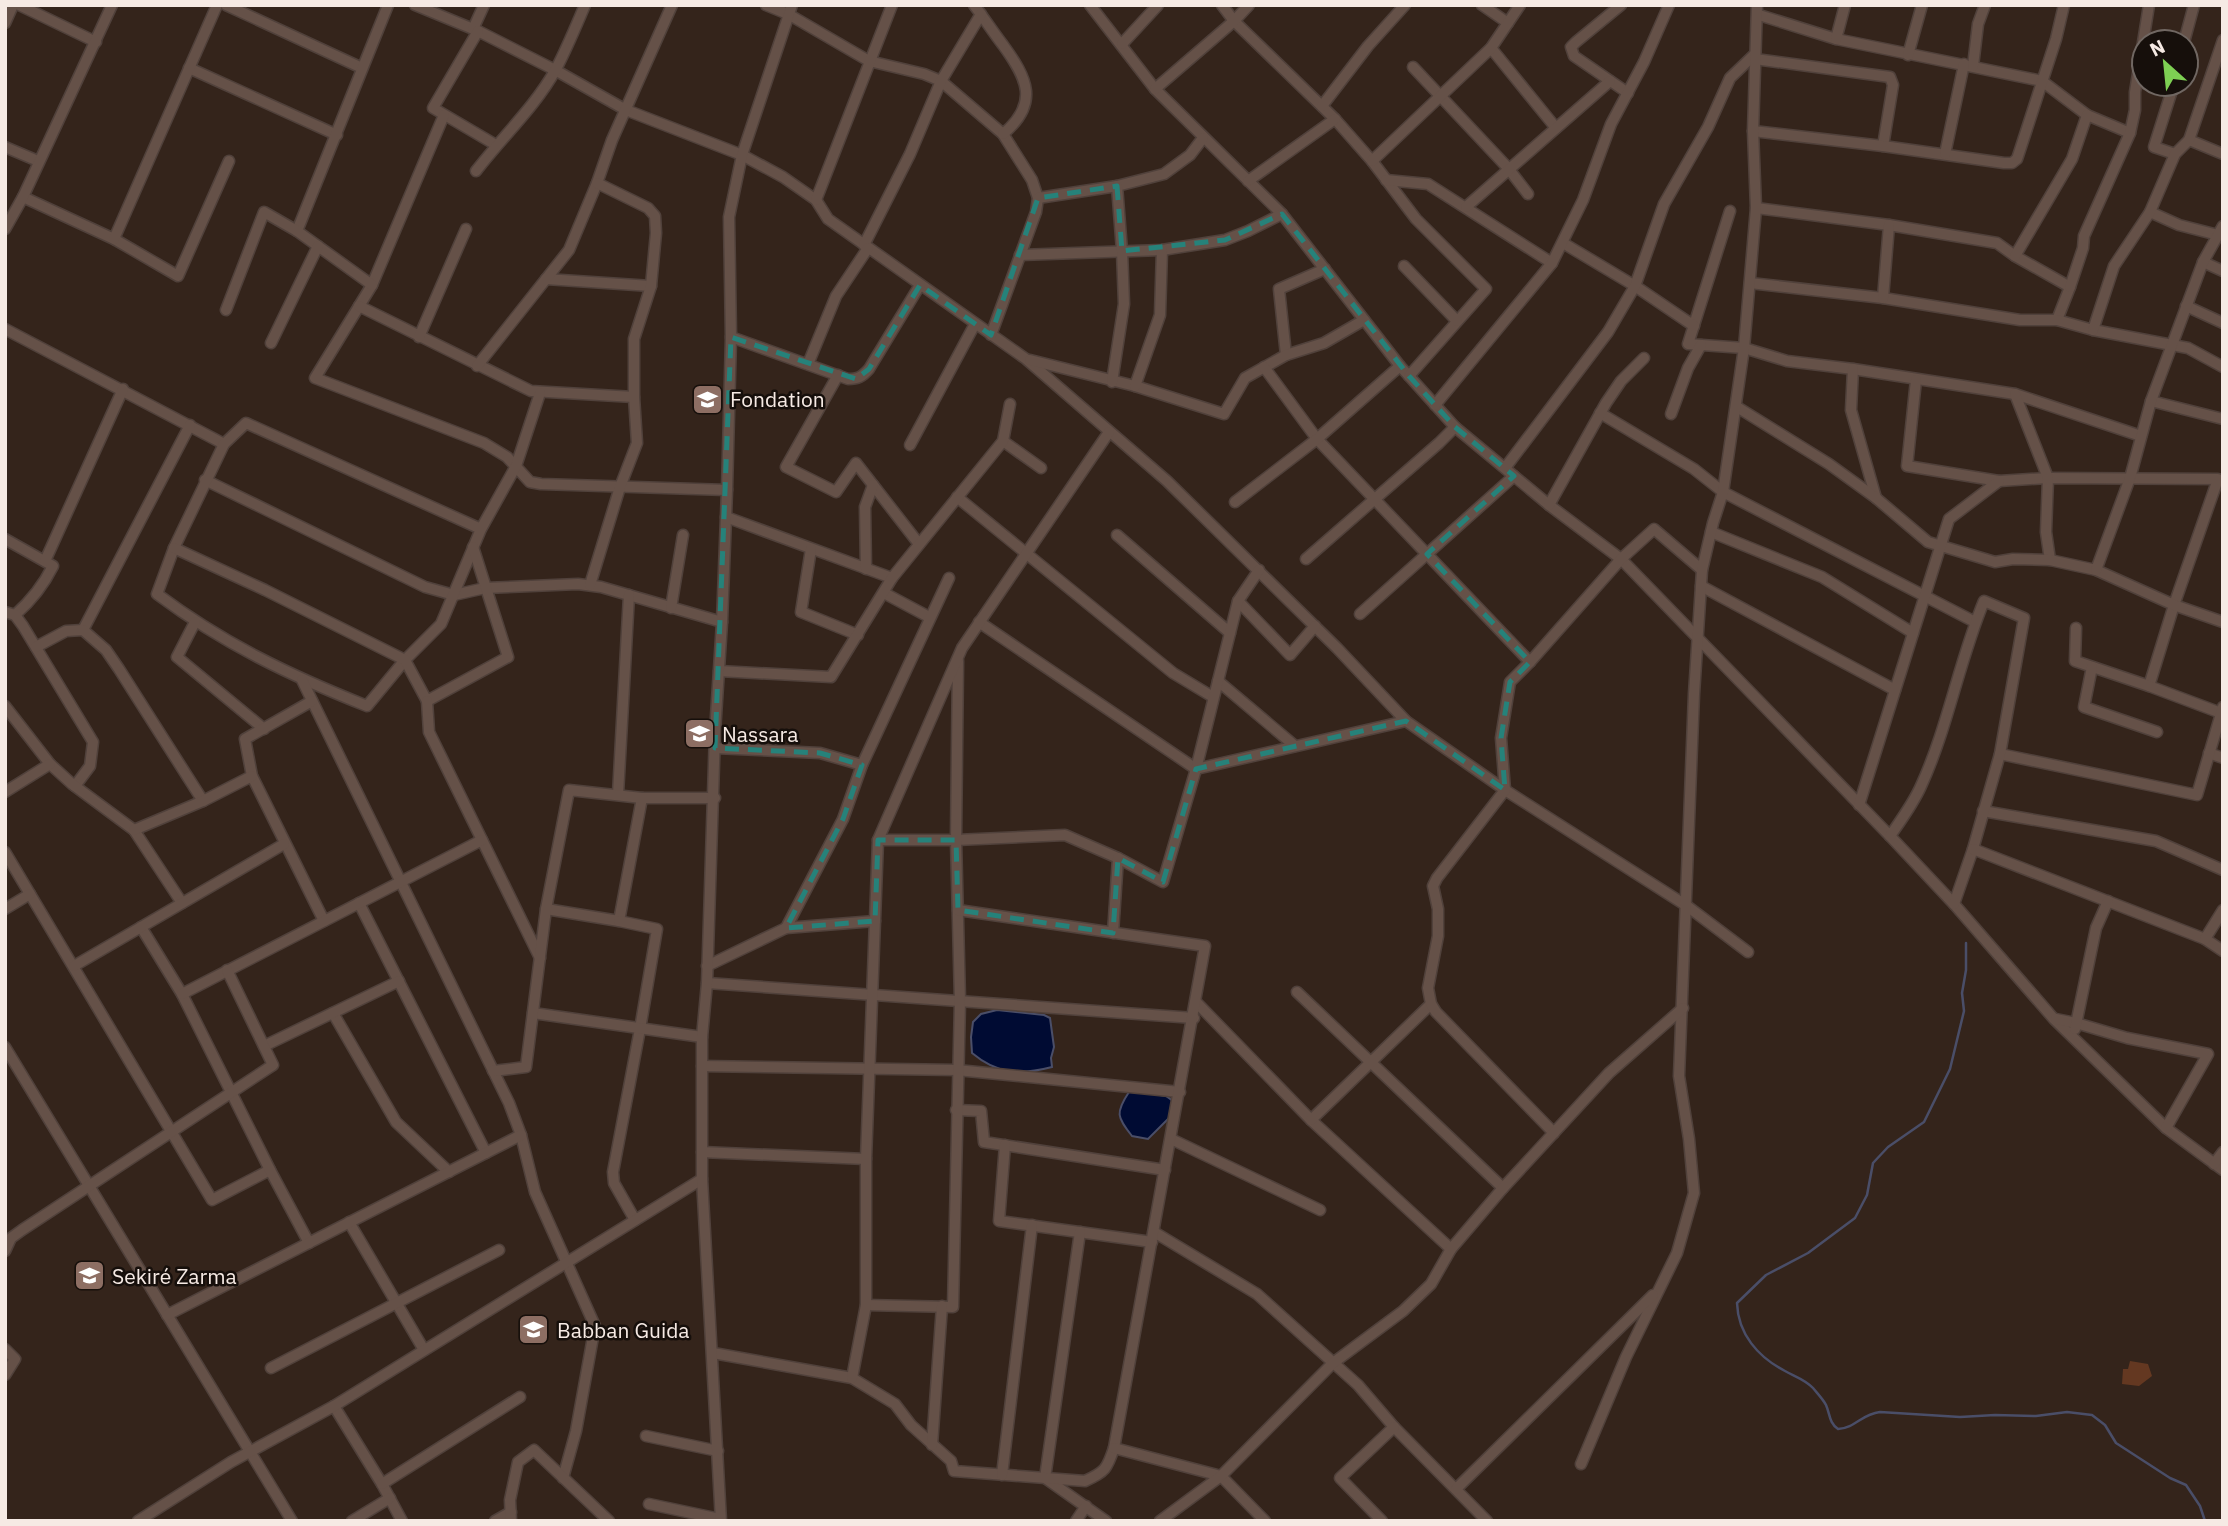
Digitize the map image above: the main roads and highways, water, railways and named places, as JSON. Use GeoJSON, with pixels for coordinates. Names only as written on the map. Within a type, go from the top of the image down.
{"type":"FeatureCollection","features":[{"type":"Feature","properties":{"kind":"water"},"geometry":{"type":"Polygon","coordinates":[[[997,1010],[1050,1018],[1054,1047],[1052,1067],[1010,1071],[991,1066],[972,1053],[973,1022],[981,1014],[997,1010]]]}},
{"type":"Feature","properties":{"kind":"water"},"geometry":{"type":"Polygon","coordinates":[[[1129,1092],[1166,1096],[1173,1101],[1171,1116],[1148,1139],[1132,1136],[1120,1115],[1121,1105],[1129,1092]]]}},
{"type":"Feature","properties":{"kind":"waterway"},"geometry":{"type":"LineString","coordinates":[[1966,943],[1966,970],[1962,993],[1964,1011],[1950,1069],[1924,1122],[1888,1147],[1873,1163],[1867,1195],[1855,1218],[1808,1253],[1766,1275],[1737,1303],[1741,1325],[1758,1352],[1813,1388],[1825,1403],[1831,1421],[1838,1429],[1880,1412],[1960,1417],[2036,1416],[2067,1412],[2092,1415],[2105,1425],[2116,1443],[2170,1478],[2186,1485],[2200,1506],[2205,1521]]}},
{"type":"Feature","properties":{"kind":"place","name":"Fondation"},"geometry":{"type":"Point","coordinates":[707,399]}},
{"type":"Feature","properties":{"kind":"place","name":"Nassara"},"geometry":{"type":"Point","coordinates":[699,734]}},
{"type":"Feature","properties":{"kind":"place","name":"Sekiré Zarma"},"geometry":{"type":"Point","coordinates":[89,1276]}},
{"type":"Feature","properties":{"kind":"place","name":"Babban Guida"},"geometry":{"type":"Point","coordinates":[534,1330]}}]}
